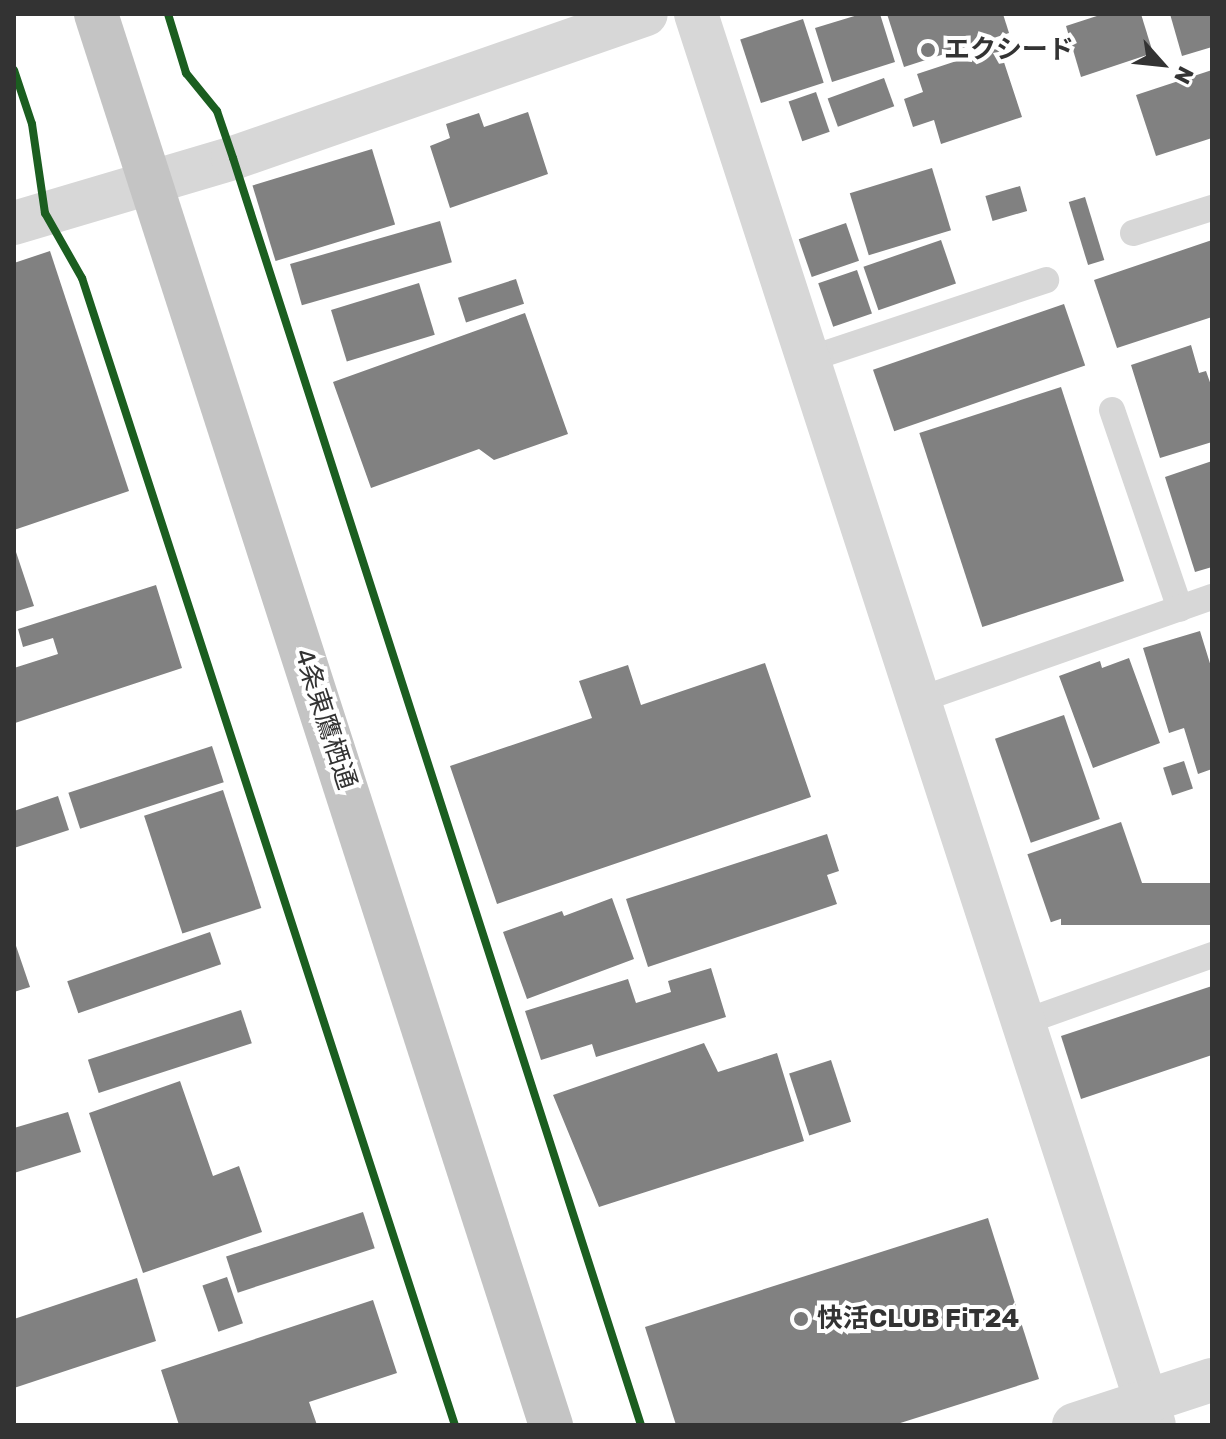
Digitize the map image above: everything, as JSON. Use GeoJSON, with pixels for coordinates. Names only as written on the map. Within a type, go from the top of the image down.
{"type":"FeatureCollection","features":[{"type":"Feature","properties":{"kind":"highway","name":"4条東鷹栖通"},"geometry":{"type":"LineString","coordinates":[[96,14],[551,1425]]}},
{"type":"Feature","properties":{"kind":"street"},"geometry":{"type":"LineString","coordinates":[[14,223],[149,185],[646,14]]}},
{"type":"Feature","properties":{"kind":"street"},"geometry":{"type":"LineString","coordinates":[[696,14],[1150,1413]]}},
{"type":"Feature","properties":{"kind":"street"},"geometry":{"type":"LineString","coordinates":[[1074,1425],[1150,1413],[1212,1380]]}},
{"type":"Feature","properties":{"kind":"lane"},"geometry":{"type":"LineString","coordinates":[[1133,233],[1212,208]]}},
{"type":"Feature","properties":{"kind":"lane"},"geometry":{"type":"LineString","coordinates":[[809,359],[1046,280]]}},
{"type":"Feature","properties":{"kind":"lane"},"geometry":{"type":"LineString","coordinates":[[1112,410],[1180,609]]}},
{"type":"Feature","properties":{"kind":"lane"},"geometry":{"type":"LineString","coordinates":[[919,700],[1212,597]]}},
{"type":"Feature","properties":{"kind":"lane"},"geometry":{"type":"LineString","coordinates":[[1024,1022],[1212,955]]}},
{"type":"Feature","properties":{"kind":"building"},"geometry":{"type":"Polygon","coordinates":[[[861,14],[880,14],[895,62],[832,82],[815,28],[861,14]]]}},
{"type":"Feature","properties":{"kind":"building","name":"エクシード"},"geometry":{"type":"Polygon","coordinates":[[[887,14],[1003,14],[1009,33],[904,67],[887,14]]]}},
{"type":"Feature","properties":{"kind":"building"},"geometry":{"type":"Polygon","coordinates":[[[1103,14],[1141,14],[1153,53],[1081,77],[1066,26],[1103,14]]]}},
{"type":"Feature","properties":{"kind":"building"},"geometry":{"type":"Polygon","coordinates":[[[1170,14],[1212,14],[1212,47],[1182,56],[1170,14]]]}},
{"type":"Feature","properties":{"kind":"building"},"geometry":{"type":"Polygon","coordinates":[[[803,19],[824,83],[761,103],[740,39],[803,19]]]}},
{"type":"Feature","properties":{"kind":"building"},"geometry":{"type":"Polygon","coordinates":[[[999,47],[1022,117],[941,144],[934,120],[913,127],[904,99],[923,92],[917,74],[999,47]]]}},
{"type":"Feature","properties":{"kind":"building"},"geometry":{"type":"Polygon","coordinates":[[[1212,70],[1212,138],[1156,156],[1136,95],[1212,70]]]}},
{"type":"Feature","properties":{"kind":"building"},"geometry":{"type":"Polygon","coordinates":[[[884,78],[894,106],[838,127],[828,99],[884,78]]]}},
{"type":"Feature","properties":{"kind":"building"},"geometry":{"type":"Polygon","coordinates":[[[816,92],[830,132],[802,141],[789,101],[816,92]]]}},
{"type":"Feature","properties":{"kind":"building"},"geometry":{"type":"Polygon","coordinates":[[[528,112],[548,174],[450,208],[430,146],[450,138],[446,124],[479,113],[484,127],[528,112]]]}},
{"type":"Feature","properties":{"kind":"building"},"geometry":{"type":"Polygon","coordinates":[[[372,149],[395,225],[276,261],[252,186],[372,149]]]}},
{"type":"Feature","properties":{"kind":"building"},"geometry":{"type":"Polygon","coordinates":[[[932,168],[951,230],[869,255],[850,193],[932,168]]]}},
{"type":"Feature","properties":{"kind":"building"},"geometry":{"type":"Polygon","coordinates":[[[1020,186],[1027,211],[993,221],[985,196],[1020,186]]]}},
{"type":"Feature","properties":{"kind":"building"},"geometry":{"type":"Polygon","coordinates":[[[1085,197],[1104,260],[1088,265],[1069,202],[1085,197]]]}},
{"type":"Feature","properties":{"kind":"building"},"geometry":{"type":"Polygon","coordinates":[[[440,221],[452,262],[302,305],[290,264],[440,221]]]}},
{"type":"Feature","properties":{"kind":"building"},"geometry":{"type":"Polygon","coordinates":[[[846,223],[859,261],[812,277],[799,239],[846,223]]]}},
{"type":"Feature","properties":{"kind":"building"},"geometry":{"type":"Polygon","coordinates":[[[941,240],[956,283],[878,310],[863,267],[941,240]]]}},
{"type":"Feature","properties":{"kind":"building"},"geometry":{"type":"Polygon","coordinates":[[[1212,240],[1212,317],[1117,348],[1094,280],[1212,240]]]}},
{"type":"Feature","properties":{"kind":"building"},"geometry":{"type":"Polygon","coordinates":[[[50,251],[129,491],[14,530],[14,263],[50,251]]]}},
{"type":"Feature","properties":{"kind":"building"},"geometry":{"type":"Polygon","coordinates":[[[857,270],[872,313],[833,327],[818,283],[857,270]]]}},
{"type":"Feature","properties":{"kind":"building"},"geometry":{"type":"Polygon","coordinates":[[[516,279],[524,304],[466,323],[458,298],[516,279]]]}},
{"type":"Feature","properties":{"kind":"building"},"geometry":{"type":"Polygon","coordinates":[[[419,283],[435,335],[347,362],[331,310],[419,283]]]}},
{"type":"Feature","properties":{"kind":"building"},"geometry":{"type":"Polygon","coordinates":[[[1064,304],[1085,365],[894,431],[873,370],[1064,304]]]}},
{"type":"Feature","properties":{"kind":"building"},"geometry":{"type":"Polygon","coordinates":[[[525,313],[568,434],[494,460],[479,449],[371,488],[333,382],[525,313]]]}},
{"type":"Feature","properties":{"kind":"building"},"geometry":{"type":"Polygon","coordinates":[[[1191,345],[1199,373],[1206,371],[1212,388],[1212,442],[1160,458],[1131,365],[1191,345]]]}},
{"type":"Feature","properties":{"kind":"building"},"geometry":{"type":"Polygon","coordinates":[[[1061,387],[1124,581],[982,627],[919,433],[1061,387]]]}},
{"type":"Feature","properties":{"kind":"building"},"geometry":{"type":"Polygon","coordinates":[[[1212,461],[1212,567],[1195,572],[1165,477],[1212,461]]]}},
{"type":"Feature","properties":{"kind":"building"},"geometry":{"type":"Polygon","coordinates":[[[14,546],[34,606],[14,612],[14,546]]]}},
{"type":"Feature","properties":{"kind":"building"},"geometry":{"type":"Polygon","coordinates":[[[156,585],[182,668],[15,723],[14,668],[58,654],[53,638],[23,647],[18,629],[156,585]]]}},
{"type":"Feature","properties":{"kind":"building"},"geometry":{"type":"Polygon","coordinates":[[[1200,631],[1212,670],[1212,769],[1198,774],[1184,728],[1169,733],[1143,648],[1200,631]]]}},
{"type":"Feature","properties":{"kind":"building"},"geometry":{"type":"Polygon","coordinates":[[[1129,658],[1160,743],[1093,768],[1059,676],[1100,661],[1102,668],[1129,658]]]}},
{"type":"Feature","properties":{"kind":"building"},"geometry":{"type":"Polygon","coordinates":[[[765,663],[811,797],[497,904],[450,766],[592,718],[579,681],[628,665],[641,705],[765,663]]]}},
{"type":"Feature","properties":{"kind":"building"},"geometry":{"type":"Polygon","coordinates":[[[1064,715],[1100,819],[1031,843],[995,739],[1064,715]]]}},
{"type":"Feature","properties":{"kind":"building"},"geometry":{"type":"Polygon","coordinates":[[[212,746],[224,782],[80,829],[68,793],[212,746]]]}},
{"type":"Feature","properties":{"kind":"building"},"geometry":{"type":"Polygon","coordinates":[[[1184,761],[1193,789],[1172,795],[1163,768],[1184,761]]]}},
{"type":"Feature","properties":{"kind":"building"},"geometry":{"type":"Polygon","coordinates":[[[223,790],[261,908],[182,934],[144,816],[223,790]]]}},
{"type":"Feature","properties":{"kind":"building"},"geometry":{"type":"Polygon","coordinates":[[[58,796],[69,830],[14,848],[14,811],[58,796]]]}},
{"type":"Feature","properties":{"kind":"building"},"geometry":{"type":"Polygon","coordinates":[[[1121,822],[1144,890],[1051,922],[1027,854],[1121,822]]]}},
{"type":"Feature","properties":{"kind":"building"},"geometry":{"type":"Polygon","coordinates":[[[827,834],[839,871],[827,875],[837,904],[648,967],[626,899],[827,834]]]}},
{"type":"Feature","properties":{"kind":"building"},"geometry":{"type":"Polygon","coordinates":[[[1061,883],[1212,883],[1212,925],[1061,925],[1061,883]]]}},
{"type":"Feature","properties":{"kind":"building"},"geometry":{"type":"Polygon","coordinates":[[[612,898],[634,959],[527,999],[503,932],[562,911],[564,916],[612,898]]]}},
{"type":"Feature","properties":{"kind":"building"},"geometry":{"type":"Polygon","coordinates":[[[210,932],[221,964],[78,1013],[67,981],[210,932]]]}},
{"type":"Feature","properties":{"kind":"building"},"geometry":{"type":"Polygon","coordinates":[[[14,940],[30,987],[14,992],[14,940]]]}},
{"type":"Feature","properties":{"kind":"building"},"geometry":{"type":"Polygon","coordinates":[[[711,968],[726,1017],[596,1057],[592,1044],[541,1060],[525,1011],[628,979],[636,1003],[671,992],[668,981],[711,968]]]}},
{"type":"Feature","properties":{"kind":"building"},"geometry":{"type":"Polygon","coordinates":[[[1212,986],[1212,1055],[1081,1099],[1061,1036],[1212,986]]]}},
{"type":"Feature","properties":{"kind":"building"},"geometry":{"type":"Polygon","coordinates":[[[241,1010],[252,1043],[99,1093],[88,1060],[241,1010]]]}},
{"type":"Feature","properties":{"kind":"building"},"geometry":{"type":"Polygon","coordinates":[[[704,1043],[718,1072],[777,1053],[804,1141],[599,1207],[553,1095],[704,1043]]]}},
{"type":"Feature","properties":{"kind":"building"},"geometry":{"type":"Polygon","coordinates":[[[831,1060],[851,1122],[809,1135],[789,1074],[831,1060]]]}},
{"type":"Feature","properties":{"kind":"building"},"geometry":{"type":"Polygon","coordinates":[[[180,1081],[213,1176],[239,1166],[262,1232],[143,1273],[89,1113],[180,1081]]]}},
{"type":"Feature","properties":{"kind":"building"},"geometry":{"type":"Polygon","coordinates":[[[68,1112],[81,1152],[14,1173],[14,1128],[68,1112]]]}},
{"type":"Feature","properties":{"kind":"building"},"geometry":{"type":"Polygon","coordinates":[[[363,1212],[375,1248],[238,1293],[226,1256],[363,1212]]]}},
{"type":"Feature","properties":{"kind":"building"},"geometry":{"type":"Polygon","coordinates":[[[988,1218],[1039,1379],[894,1425],[676,1425],[645,1327],[988,1218]]]}},
{"type":"Feature","properties":{"kind":"building"},"geometry":{"type":"Polygon","coordinates":[[[227,1277],[243,1323],[218,1332],[202,1285],[227,1277]]]}},
{"type":"Feature","properties":{"kind":"building"},"geometry":{"type":"Polygon","coordinates":[[[137,1278],[156,1341],[14,1388],[14,1319],[137,1278]]]}},
{"type":"Feature","properties":{"kind":"building"},"geometry":{"type":"Polygon","coordinates":[[[373,1300],[397,1373],[309,1402],[317,1425],[179,1425],[161,1370],[373,1300]]]}},
{"type":"Feature","properties":{"kind":"cycle path"},"geometry":{"type":"LineString","coordinates":[[168,14],[186,73],[217,111],[233,158],[641,1425]]}},
{"type":"Feature","properties":{"kind":"cycle path"},"geometry":{"type":"LineString","coordinates":[[14,70],[32,124],[45,213],[82,278],[455,1425]]}},
{"type":"Feature","properties":{"kind":"place","name":"エクシード"},"geometry":{"type":"Point","coordinates":[928,50]}},
{"type":"Feature","properties":{"kind":"place","name":"快活CLUB FiT24"},"geometry":{"type":"Point","coordinates":[801,1319]}}]}
